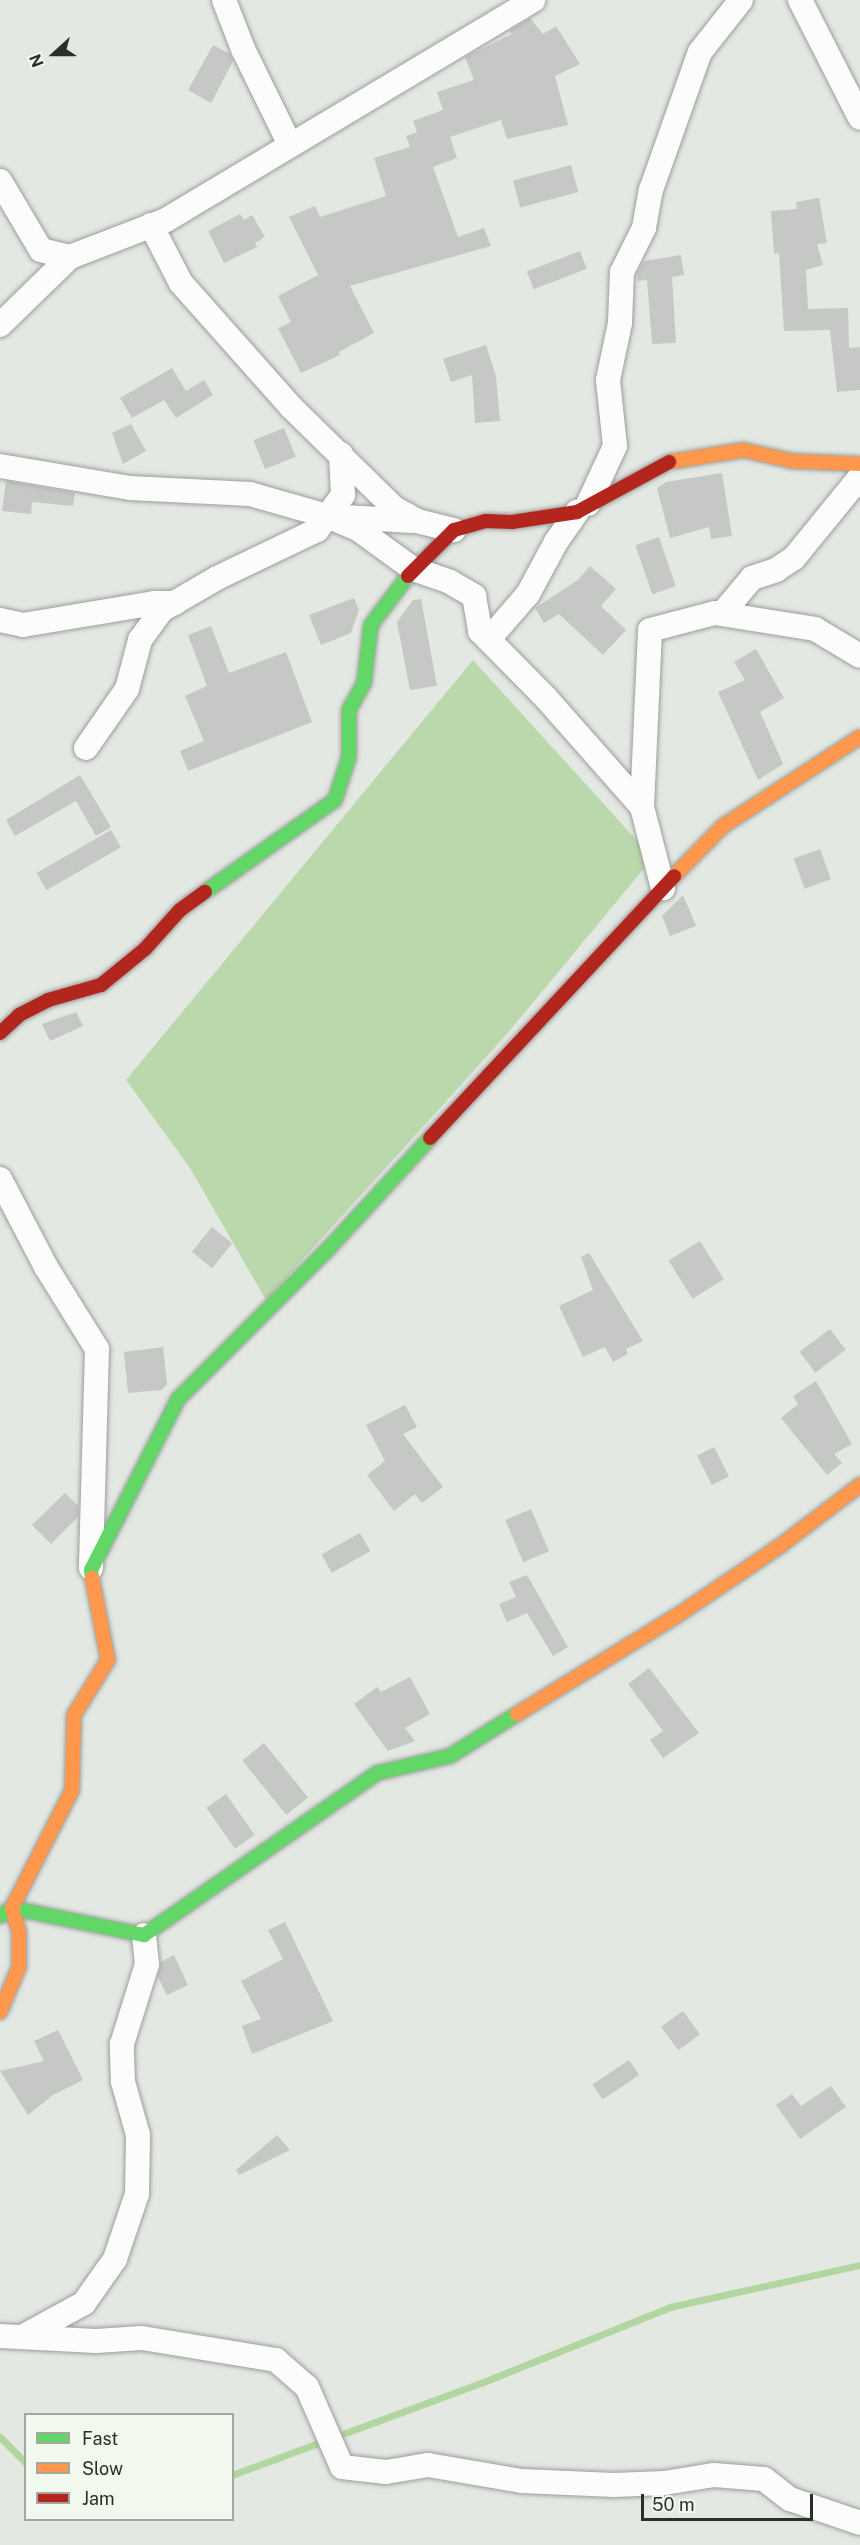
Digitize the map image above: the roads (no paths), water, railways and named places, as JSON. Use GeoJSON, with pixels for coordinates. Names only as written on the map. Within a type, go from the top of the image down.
{"type":"FeatureCollection","features":[{"type":"Feature","properties":{"kind":"street"},"geometry":{"type":"LineString","coordinates":[[224,0],[243,49],[290,146]]}},
{"type":"Feature","properties":{"kind":"street"},"geometry":{"type":"LineString","coordinates":[[0,325],[70,257],[151,225],[290,146],[533,0]]}},
{"type":"Feature","properties":{"kind":"street"},"geometry":{"type":"LineString","coordinates":[[489,639],[528,594],[556,542],[583,508],[615,446],[608,380],[620,323],[622,272],[644,228],[651,190],[700,52],[741,0]]}},
{"type":"Feature","properties":{"kind":"street"},"geometry":{"type":"LineString","coordinates":[[800,0],[860,117]]}},
{"type":"Feature","properties":{"kind":"street"},"geometry":{"type":"LineString","coordinates":[[0,181],[41,250],[70,257]]}},
{"type":"Feature","properties":{"kind":"street"},"geometry":{"type":"LineString","coordinates":[[151,225],[181,283],[291,407],[394,508],[417,521]]}},
{"type":"Feature","properties":{"kind":"street"},"geometry":{"type":"LineString","coordinates":[[0,1033],[19,1015],[48,1000],[101,985],[145,949],[180,910],[335,800],[349,757],[349,710],[363,683],[371,625],[413,569],[454,530],[486,521],[512,522],[583,508],[660,464],[743,450],[792,461],[860,464]]}},
{"type":"Feature","properties":{"kind":"street"},"geometry":{"type":"LineString","coordinates":[[86,748],[127,689],[140,640],[162,610],[217,578],[317,530],[343,495],[342,457]]}},
{"type":"Feature","properties":{"kind":"street"},"geometry":{"type":"LineString","coordinates":[[342,457],[368,518],[384,547]]}},
{"type":"Feature","properties":{"kind":"street"},"geometry":{"type":"LineString","coordinates":[[0,466],[130,488],[250,494],[327,516],[358,529],[413,569],[450,582],[474,596],[480,631],[546,698],[642,807]]}},
{"type":"Feature","properties":{"kind":"street"},"geometry":{"type":"LineString","coordinates":[[722,614],[752,578],[776,570],[794,558],[860,477]]}},
{"type":"Feature","properties":{"kind":"street"},"geometry":{"type":"LineString","coordinates":[[327,516],[417,521],[454,530]]}},
{"type":"Feature","properties":{"kind":"street"},"geometry":{"type":"LineString","coordinates":[[0,620],[23,625],[144,604],[175,603]]}},
{"type":"Feature","properties":{"kind":"street"},"geometry":{"type":"LineString","coordinates":[[663,888],[642,807],[650,630],[722,614],[815,629],[860,656]]}},
{"type":"Feature","properties":{"kind":"street"},"geometry":{"type":"LineString","coordinates":[[91,1570],[178,1400],[330,1248],[558,997],[723,826],[860,737]]}},
{"type":"Feature","properties":{"kind":"street"},"geometry":{"type":"LineString","coordinates":[[0,1179],[46,1267],[97,1349],[89,1515],[91,1570],[108,1660],[74,1714],[72,1790],[12,1908],[0,1916]]}},
{"type":"Feature","properties":{"kind":"street"},"geometry":{"type":"LineString","coordinates":[[12,1908],[144,1935],[377,1773],[450,1756],[678,1616],[780,1546],[860,1485]]}},
{"type":"Feature","properties":{"kind":"street"},"geometry":{"type":"LineString","coordinates":[[0,2012],[19,1967],[19,1932],[12,1908]]}},
{"type":"Feature","properties":{"kind":"street"},"geometry":{"type":"LineString","coordinates":[[10,2337],[84,2303],[115,2259],[137,2194],[138,2135],[123,2082],[122,2043],[147,1964],[144,1935]]}},
{"type":"Feature","properties":{"kind":"street"},"geometry":{"type":"LineString","coordinates":[[10,2337],[142,2338],[276,2360],[307,2387],[342,2467],[386,2472],[428,2465],[522,2481],[614,2485],[664,2483],[714,2475],[764,2480],[790,2499],[860,2523]]}},
{"type":"Feature","properties":{"kind":"waterway"},"geometry":{"type":"LineString","coordinates":[[234,2474],[481,2383],[670,2307],[860,2265]]}},
{"type":"Feature","properties":{"kind":"waterway"},"geometry":{"type":"LineString","coordinates":[[0,2437],[24,2461]]}}]}
